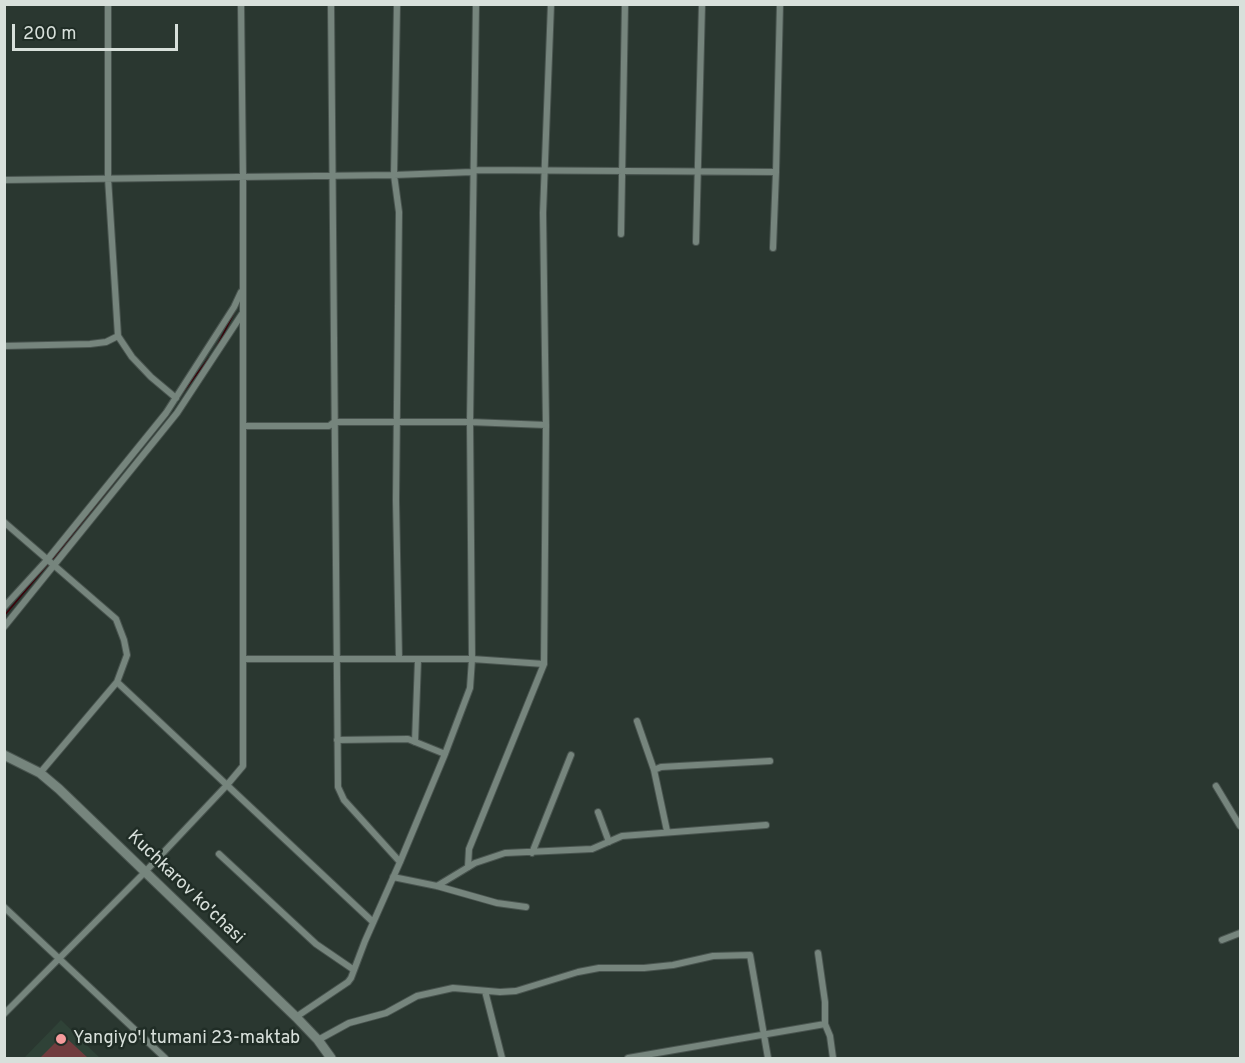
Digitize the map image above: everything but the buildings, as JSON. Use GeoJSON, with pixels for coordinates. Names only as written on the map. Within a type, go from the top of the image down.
{"type":"FeatureCollection","features":[{"type":"Feature","properties":{"kind":"main road","name":"Kuchkarov ko'chasi"},"geometry":{"type":"LineString","coordinates":[[4,755],[40,773],[59,789],[296,1017],[318,1040],[331,1059]]}},
{"type":"Feature","properties":{"kind":"street"},"geometry":{"type":"LineString","coordinates":[[108,4],[108,178],[118,336],[132,357],[176,398]]}},
{"type":"Feature","properties":{"kind":"street"},"geometry":{"type":"LineString","coordinates":[[4,1014],[144,873],[243,766],[241,4]]}},
{"type":"Feature","properties":{"kind":"street"},"geometry":{"type":"LineString","coordinates":[[331,4],[339,793],[400,862]]}},
{"type":"Feature","properties":{"kind":"street"},"geometry":{"type":"LineString","coordinates":[[397,4],[394,175],[399,212],[396,422],[399,659]]}},
{"type":"Feature","properties":{"kind":"street"},"geometry":{"type":"LineString","coordinates":[[296,1017],[348,982],[446,754],[469,692],[472,659],[470,422],[476,4]]}},
{"type":"Feature","properties":{"kind":"street"},"geometry":{"type":"LineString","coordinates":[[468,867],[469,849],[544,664],[546,425],[543,213],[551,4]]}},
{"type":"Feature","properties":{"kind":"street"},"geometry":{"type":"LineString","coordinates":[[621,234],[625,4]]}},
{"type":"Feature","properties":{"kind":"street"},"geometry":{"type":"LineString","coordinates":[[696,242],[702,4]]}},
{"type":"Feature","properties":{"kind":"street"},"geometry":{"type":"LineString","coordinates":[[773,248],[780,4]]}},
{"type":"Feature","properties":{"kind":"street"},"geometry":{"type":"LineString","coordinates":[[4,180],[394,175],[476,170],[776,172]]}},
{"type":"Feature","properties":{"kind":"street"},"geometry":{"type":"LineString","coordinates":[[4,607],[47,560],[176,398],[234,307],[243,287]]}},
{"type":"Feature","properties":{"kind":"street"},"geometry":{"type":"LineString","coordinates":[[4,627],[177,413],[243,313]]}},
{"type":"Feature","properties":{"kind":"street"},"geometry":{"type":"LineString","coordinates":[[4,346],[90,344],[106,342],[118,336]]}},
{"type":"Feature","properties":{"kind":"street"},"geometry":{"type":"LineString","coordinates":[[243,426],[329,426],[334,422],[470,422],[546,425]]}},
{"type":"Feature","properties":{"kind":"street"},"geometry":{"type":"LineString","coordinates":[[4,522],[112,615],[120,625],[127,655],[117,682],[40,773]]}},
{"type":"Feature","properties":{"kind":"street"},"geometry":{"type":"LineString","coordinates":[[243,660],[472,659],[544,664]]}},
{"type":"Feature","properties":{"kind":"street"},"geometry":{"type":"LineString","coordinates":[[415,742],[418,660]]}},
{"type":"Feature","properties":{"kind":"street"},"geometry":{"type":"LineString","coordinates":[[117,682],[373,922]]}},
{"type":"Feature","properties":{"kind":"street"},"geometry":{"type":"LineString","coordinates":[[637,721],[654,770],[667,831]]}},
{"type":"Feature","properties":{"kind":"street"},"geometry":{"type":"LineString","coordinates":[[337,740],[390,739],[415,742],[446,754]]}},
{"type":"Feature","properties":{"kind":"street"},"geometry":{"type":"LineString","coordinates":[[532,853],[571,755]]}},
{"type":"Feature","properties":{"kind":"street"},"geometry":{"type":"LineString","coordinates":[[654,770],[661,767],[770,761]]}},
{"type":"Feature","properties":{"kind":"street"},"geometry":{"type":"LineString","coordinates":[[1216,786],[1240,826]]}},
{"type":"Feature","properties":{"kind":"street"},"geometry":{"type":"LineString","coordinates":[[598,812],[609,842]]}},
{"type":"Feature","properties":{"kind":"street"},"geometry":{"type":"LineString","coordinates":[[437,886],[475,863],[505,854],[592,849],[622,836],[766,825]]}},
{"type":"Feature","properties":{"kind":"street"},"geometry":{"type":"LineString","coordinates":[[219,854],[316,944],[354,970]]}},
{"type":"Feature","properties":{"kind":"street"},"geometry":{"type":"LineString","coordinates":[[393,877],[437,886],[497,903],[526,907]]}},
{"type":"Feature","properties":{"kind":"street"},"geometry":{"type":"LineString","coordinates":[[4,907],[165,1059]]}},
{"type":"Feature","properties":{"kind":"street"},"geometry":{"type":"LineString","coordinates":[[1222,940],[1240,933]]}},
{"type":"Feature","properties":{"kind":"street"},"geometry":{"type":"LineString","coordinates":[[818,953],[825,1002],[825,1024],[830,1036],[833,1059]]}},
{"type":"Feature","properties":{"kind":"street"},"geometry":{"type":"LineString","coordinates":[[318,1040],[349,1023],[386,1013],[417,996],[453,988],[500,993],[516,991],[599,968],[644,968],[673,965],[713,956],[750,955],[768,1059]]}},
{"type":"Feature","properties":{"kind":"street"},"geometry":{"type":"LineString","coordinates":[[485,991],[502,1059]]}},
{"type":"Feature","properties":{"kind":"street"},"geometry":{"type":"LineString","coordinates":[[628,1059],[825,1024]]}},
{"type":"Feature","properties":{"kind":"shaded area","name":"Yangiyo'l tumani 23-maktab"},"geometry":{"type":"Polygon","coordinates":[[[61,1020],[100,1058],[24,1058],[61,1020]]]}},
{"type":"Feature","properties":{"kind":"shaded area"},"geometry":{"type":"Polygon","coordinates":[[[63,1035],[88,1058],[40,1058],[63,1035]]]}},
{"type":"Feature","properties":{"kind":"waterway"},"geometry":{"type":"LineString","coordinates":[[214,352],[235,311]]}},
{"type":"Feature","properties":{"kind":"waterway"},"geometry":{"type":"LineString","coordinates":[[181,395],[209,358]]}},
{"type":"Feature","properties":{"kind":"waterway"},"geometry":{"type":"LineString","coordinates":[[52,560],[118,477]]}},
{"type":"Feature","properties":{"kind":"waterway"},"geometry":{"type":"LineString","coordinates":[[4,616],[48,564]]}},
{"type":"Feature","properties":{"kind":"place","name":"Yangiyo'l tumani 23-maktab"},"geometry":{"type":"Point","coordinates":[61,1039]}}]}
